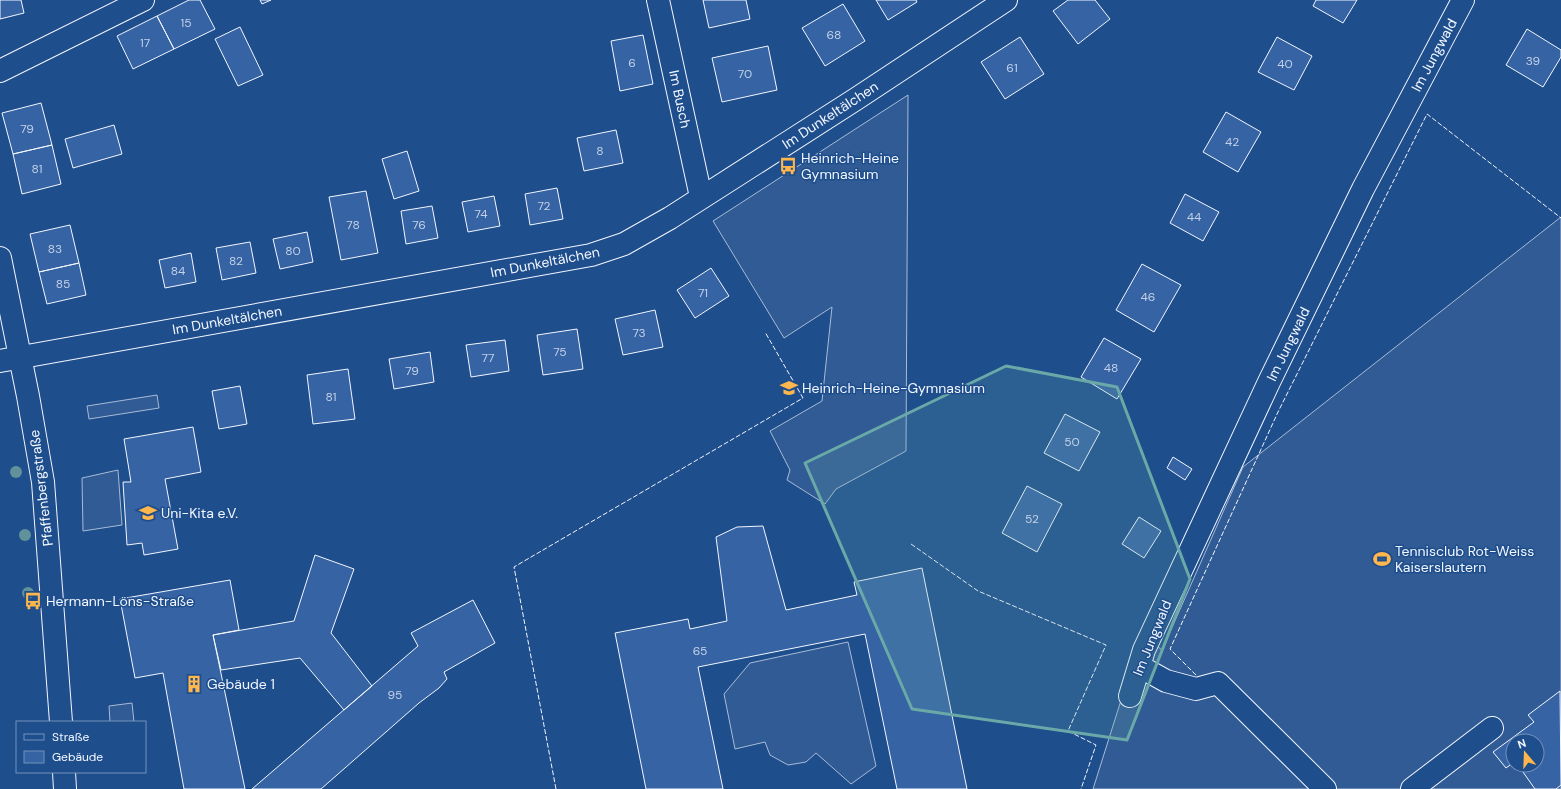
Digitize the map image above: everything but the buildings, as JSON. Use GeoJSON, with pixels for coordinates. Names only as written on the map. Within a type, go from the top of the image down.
{"type":"FeatureCollection","features":[{"type":"Feature","properties":{"kind":"street"},"geometry":{"type":"LineString","coordinates":[[0,72],[143,0]]}},
{"type":"Feature","properties":{"kind":"street","name":"Im Busch"},"geometry":{"type":"LineString","coordinates":[[658,0],[701,198]]}},
{"type":"Feature","properties":{"kind":"street","name":"Im Dunkeltälchen"},"geometry":{"type":"LineString","coordinates":[[10,359],[592,254],[624,244],[670,218],[856,99],[1006,0]]}},
{"type":"Feature","properties":{"kind":"street","name":"Im Jungwald"},"geometry":{"type":"LineString","coordinates":[[1130,696],[1144,650],[1269,382],[1363,190],[1463,0]]}},
{"type":"Feature","properties":{"kind":"street","name":"Pfaffenbergstraße"},"geometry":{"type":"LineString","coordinates":[[0,258],[10,359],[43,482],[61,721]]}},
{"type":"Feature","properties":{"kind":"street"},"geometry":{"type":"LineString","coordinates":[[1139,666],[1166,680],[1196,689],[1218,683],[1325,789]]}},
{"type":"Feature","properties":{"kind":"street"},"geometry":{"type":"LineString","coordinates":[[1412,789],[1492,728]]}},
{"type":"Feature","properties":{"kind":"street"},"geometry":{"type":"LineString","coordinates":[[64,773],[65,789]]}},
{"type":"Feature","properties":{"kind":"highlighted area"},"geometry":{"type":"Polygon","coordinates":[[[1006,366],[1117,387],[1190,579],[1127,740],[912,709],[805,463],[1006,366]]]}},
{"type":"Feature","properties":{"kind":"shaded area"},"geometry":{"type":"Polygon","coordinates":[[[908,95],[906,451],[836,489],[825,504],[787,480],[790,470],[770,431],[822,401],[832,307],[784,338],[713,221],[908,95]]]}},
{"type":"Feature","properties":{"kind":"shaded area","name":"Tennisclub Rot-Weiss Kaiserslautern"},"geometry":{"type":"Polygon","coordinates":[[[1561,217],[1561,789],[1093,789],[1142,634],[1162,650],[1243,467],[1561,217]]]}},
{"type":"Feature","properties":{"kind":"shaded area"},"geometry":{"type":"Polygon","coordinates":[[[157,395],[159,408],[89,419],[87,406],[157,395]]]}},
{"type":"Feature","properties":{"kind":"shaded area"},"geometry":{"type":"Polygon","coordinates":[[[118,470],[122,525],[83,531],[82,478],[118,470]]]}},
{"type":"Feature","properties":{"kind":"shaded area"},"geometry":{"type":"Polygon","coordinates":[[[848,642],[876,766],[851,784],[816,753],[806,762],[788,765],[770,755],[765,742],[735,749],[724,694],[750,663],[848,642]]]}},
{"type":"Feature","properties":{"kind":"shaded area"},"geometry":{"type":"Polygon","coordinates":[[[132,703],[134,721],[110,721],[109,706],[132,703]]]}},
{"type":"Feature","properties":{"kind":"fence"},"geometry":{"type":"LineString","coordinates":[[1196,675],[1170,649],[1278,412],[1427,114],[1561,218]]}},
{"type":"Feature","properties":{"kind":"fence"},"geometry":{"type":"LineString","coordinates":[[556,789],[514,567],[803,398],[765,332]]}},
{"type":"Feature","properties":{"kind":"fence"},"geometry":{"type":"LineString","coordinates":[[911,544],[978,591],[1106,645],[1068,731],[1096,745],[1081,789]]}},
{"type":"Feature","properties":{"kind":"place","name":"Heinrich-Heine Gymnasium"},"geometry":{"type":"Point","coordinates":[788,166]}},
{"type":"Feature","properties":{"kind":"place","name":"Heinrich-Heine-Gymnasium"},"geometry":{"type":"Point","coordinates":[789,388]}},
{"type":"Feature","properties":{"kind":"place","name":"Uni-Kita e.V."},"geometry":{"type":"Point","coordinates":[148,513]}},
{"type":"Feature","properties":{"kind":"place","name":"Tennisclub Rot-Weiss Kaiserslautern"},"geometry":{"type":"Point","coordinates":[1382,559]}},
{"type":"Feature","properties":{"kind":"place","name":"Hermann-Löns-Straße"},"geometry":{"type":"Point","coordinates":[33,601]}},
{"type":"Feature","properties":{"kind":"place","name":"Gebäude 1"},"geometry":{"type":"Point","coordinates":[194,684]}}]}
